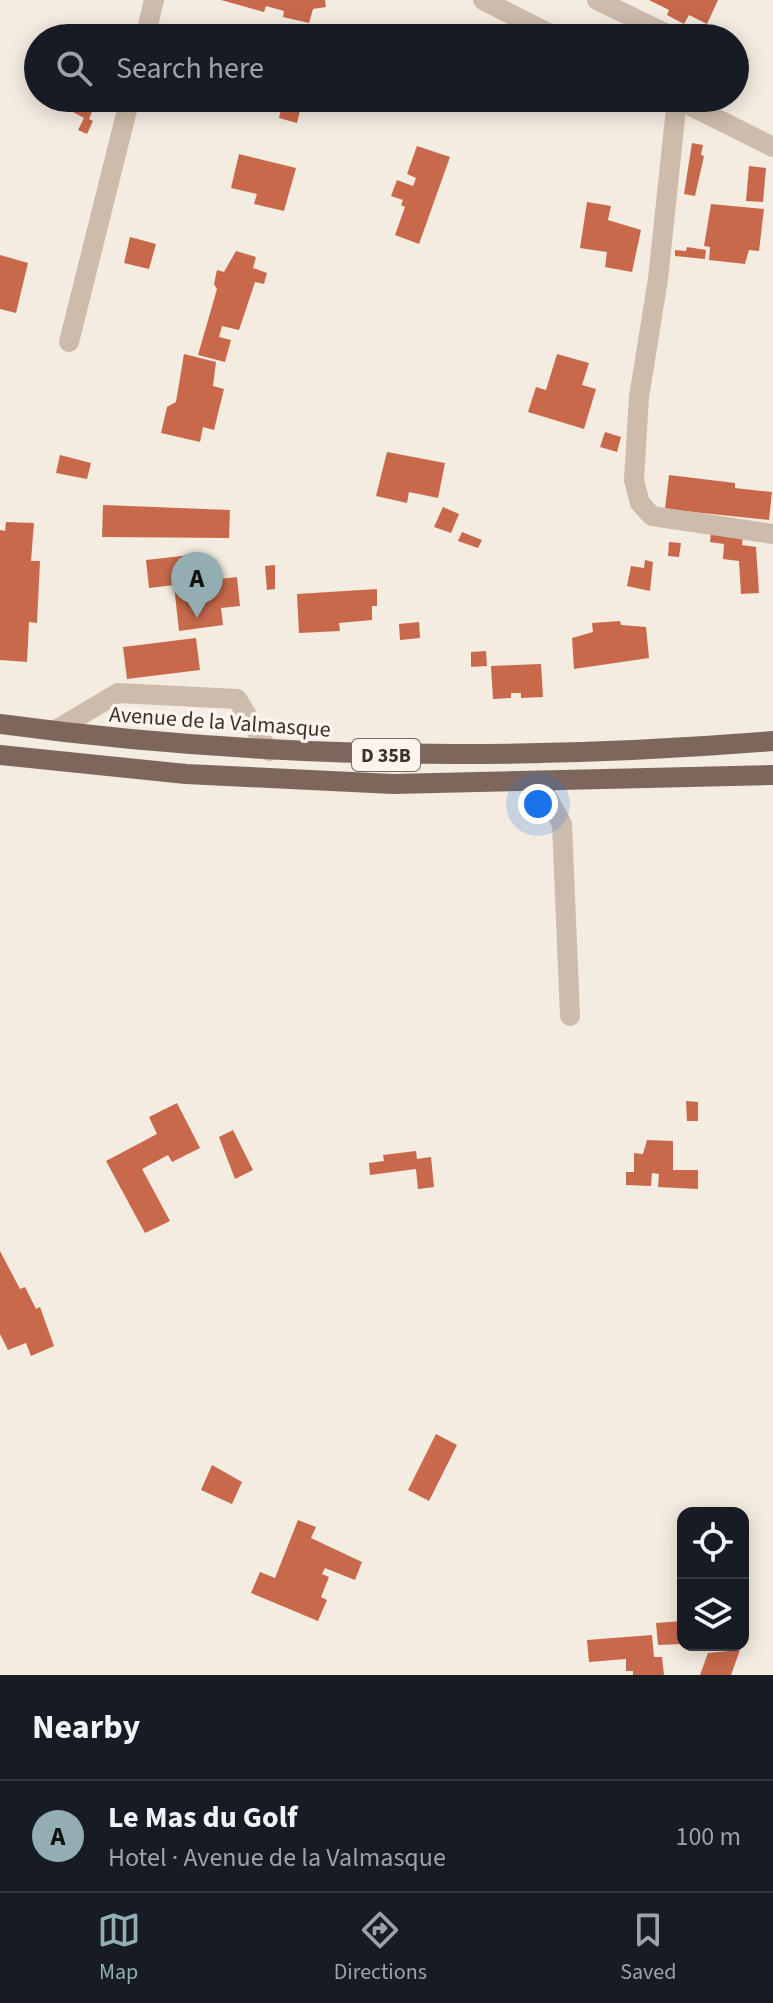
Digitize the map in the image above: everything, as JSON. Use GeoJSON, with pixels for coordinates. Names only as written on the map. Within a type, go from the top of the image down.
{"type":"FeatureCollection","features":[{"type":"Feature","properties":{"kind":"main road","name":"Avenue de la Valmasque"},"geometry":{"type":"LineString","coordinates":[[3,722],[54,731],[269,751],[387,755],[586,754],[773,741]]}},
{"type":"Feature","properties":{"kind":"main road","name":"D 35B"},"geometry":{"type":"LineString","coordinates":[[0,755],[186,774],[393,784],[773,775]]}},
{"type":"Feature","properties":{"kind":"street"},"geometry":{"type":"LineString","coordinates":[[148,24],[154,0]]}},
{"type":"Feature","properties":{"kind":"street"},"geometry":{"type":"LineString","coordinates":[[483,0],[530,24]]}},
{"type":"Feature","properties":{"kind":"street"},"geometry":{"type":"LineString","coordinates":[[597,0],[646,24]]}},
{"type":"Feature","properties":{"kind":"street"},"geometry":{"type":"LineString","coordinates":[[69,342],[126,112]]}},
{"type":"Feature","properties":{"kind":"street"},"geometry":{"type":"LineString","coordinates":[[675,112],[658,279],[639,397],[634,480],[640,503],[652,516],[773,534]]}},
{"type":"Feature","properties":{"kind":"street"},"geometry":{"type":"LineString","coordinates":[[704,112],[773,147]]}},
{"type":"Feature","properties":{"kind":"street"},"geometry":{"type":"LineString","coordinates":[[54,731],[118,693],[237,699],[269,751]]}},
{"type":"Feature","properties":{"kind":"street"},"geometry":{"type":"LineString","coordinates":[[544,782],[545,793],[562,824],[570,1016]]}},
{"type":"Feature","properties":{"kind":"building"},"geometry":{"type":"Polygon","coordinates":[[[221,0],[325,0],[326,7],[313,9],[309,23],[283,17],[284,11],[266,6],[264,12],[221,0]]]}},
{"type":"Feature","properties":{"kind":"building"},"geometry":{"type":"Polygon","coordinates":[[[649,0],[718,0],[707,24],[689,15],[684,24],[667,15],[669,10],[649,0]]]}},
{"type":"Feature","properties":{"kind":"building"},"geometry":{"type":"Polygon","coordinates":[[[73,112],[92,112],[89,119],[93,121],[87,134],[78,130],[84,118],[73,112]]]}},
{"type":"Feature","properties":{"kind":"building"},"geometry":{"type":"Polygon","coordinates":[[[280,112],[300,112],[297,123],[279,118],[280,112]]]}},
{"type":"Feature","properties":{"kind":"building"},"geometry":{"type":"Polygon","coordinates":[[[692,143],[703,145],[701,155],[704,156],[695,196],[684,194],[692,143]]]}},
{"type":"Feature","properties":{"kind":"building"},"geometry":{"type":"Polygon","coordinates":[[[417,146],[450,157],[419,244],[395,235],[405,207],[401,205],[403,200],[391,196],[397,180],[413,186],[416,178],[407,174],[417,146]]]}},
{"type":"Feature","properties":{"kind":"building"},"geometry":{"type":"Polygon","coordinates":[[[239,154],[296,168],[284,211],[254,204],[257,194],[231,188],[239,154]]]}},
{"type":"Feature","properties":{"kind":"building"},"geometry":{"type":"Polygon","coordinates":[[[749,166],[766,168],[763,202],[746,201],[749,166]]]}},
{"type":"Feature","properties":{"kind":"building"},"geometry":{"type":"Polygon","coordinates":[[[587,202],[611,206],[608,220],[641,230],[632,272],[605,267],[607,252],[580,248],[587,202]]]}},
{"type":"Feature","properties":{"kind":"building"},"geometry":{"type":"Polygon","coordinates":[[[711,204],[764,209],[759,251],[749,250],[745,264],[709,260],[710,247],[704,246],[711,204]]]}},
{"type":"Feature","properties":{"kind":"building"},"geometry":{"type":"Polygon","coordinates":[[[130,237],[156,244],[149,269],[124,263],[130,237]]]}},
{"type":"Feature","properties":{"kind":"building"},"geometry":{"type":"Polygon","coordinates":[[[687,247],[706,250],[705,259],[675,256],[675,250],[686,251],[687,247]]]}},
{"type":"Feature","properties":{"kind":"building"},"geometry":{"type":"Polygon","coordinates":[[[236,251],[256,257],[253,268],[267,273],[264,284],[255,282],[239,330],[222,326],[219,337],[231,340],[225,362],[198,355],[217,289],[214,284],[217,270],[224,272],[236,251]]]}},
{"type":"Feature","properties":{"kind":"building"},"geometry":{"type":"Polygon","coordinates":[[[0,255],[28,263],[16,313],[0,309],[0,255]]]}},
{"type":"Feature","properties":{"kind":"building"},"geometry":{"type":"Polygon","coordinates":[[[184,354],[216,362],[213,386],[224,389],[214,430],[203,427],[200,442],[161,433],[167,407],[176,402],[184,354]]]}},
{"type":"Feature","properties":{"kind":"building"},"geometry":{"type":"Polygon","coordinates":[[[557,354],[589,363],[582,385],[596,389],[584,429],[528,412],[536,387],[546,390],[557,354]]]}},
{"type":"Feature","properties":{"kind":"building"},"geometry":{"type":"Polygon","coordinates":[[[605,432],[621,437],[617,452],[600,447],[605,432]]]}},
{"type":"Feature","properties":{"kind":"building"},"geometry":{"type":"Polygon","coordinates":[[[387,452],[445,463],[438,498],[409,492],[407,503],[376,496],[387,452]]]}},
{"type":"Feature","properties":{"kind":"building"},"geometry":{"type":"Polygon","coordinates":[[[60,455],[91,463],[87,479],[56,473],[60,455]]]}},
{"type":"Feature","properties":{"kind":"building"},"geometry":{"type":"Polygon","coordinates":[[[669,475],[735,483],[735,488],[772,492],[769,520],[665,509],[669,475]]]}},
{"type":"Feature","properties":{"kind":"building"},"geometry":{"type":"Polygon","coordinates":[[[103,505],[230,510],[229,538],[102,537],[103,505]]]}},
{"type":"Feature","properties":{"kind":"building"},"geometry":{"type":"Polygon","coordinates":[[[443,507],[459,514],[451,533],[434,527],[443,507]]]}},
{"type":"Feature","properties":{"kind":"building"},"geometry":{"type":"Polygon","coordinates":[[[6,522],[34,523],[31,561],[40,561],[37,623],[29,622],[27,662],[0,660],[0,530],[5,531],[6,522]]]}},
{"type":"Feature","properties":{"kind":"building"},"geometry":{"type":"Polygon","coordinates":[[[462,532],[482,540],[478,548],[458,541],[462,532]]]}},
{"type":"Feature","properties":{"kind":"building"},"geometry":{"type":"Polygon","coordinates":[[[711,532],[743,536],[742,545],[756,547],[759,593],[741,594],[739,561],[723,559],[724,544],[710,542],[711,532]]]}},
{"type":"Feature","properties":{"kind":"building"},"geometry":{"type":"Polygon","coordinates":[[[669,542],[681,543],[679,557],[668,556],[669,542]]]}},
{"type":"Feature","properties":{"kind":"building"},"geometry":{"type":"Polygon","coordinates":[[[200,554],[203,581],[237,577],[240,606],[221,608],[223,625],[179,631],[174,585],[149,588],[146,560],[200,554]]]}},
{"type":"Feature","properties":{"kind":"building"},"geometry":{"type":"Polygon","coordinates":[[[645,560],[653,562],[650,591],[627,586],[631,566],[644,568],[645,560]]]}},
{"type":"Feature","properties":{"kind":"building"},"geometry":{"type":"Polygon","coordinates":[[[275,565],[275,589],[267,590],[265,566],[275,565]]]}},
{"type":"Feature","properties":{"kind":"building"},"geometry":{"type":"Polygon","coordinates":[[[377,589],[377,606],[372,606],[372,620],[339,623],[340,631],[299,633],[297,594],[377,589]]]}},
{"type":"Feature","properties":{"kind":"building"},"geometry":{"type":"Polygon","coordinates":[[[620,621],[621,625],[646,627],[649,658],[574,669],[572,638],[593,632],[592,623],[620,621]]]}},
{"type":"Feature","properties":{"kind":"building"},"geometry":{"type":"Polygon","coordinates":[[[419,622],[420,638],[400,640],[399,624],[419,622]]]}},
{"type":"Feature","properties":{"kind":"building"},"geometry":{"type":"Polygon","coordinates":[[[196,638],[200,670],[127,679],[123,647],[196,638]]]}},
{"type":"Feature","properties":{"kind":"building"},"geometry":{"type":"Polygon","coordinates":[[[486,651],[487,666],[471,667],[471,652],[486,651]]]}},
{"type":"Feature","properties":{"kind":"building"},"geometry":{"type":"Polygon","coordinates":[[[541,664],[543,697],[521,698],[521,693],[511,693],[511,698],[493,699],[491,666],[541,664]]]}},
{"type":"Feature","properties":{"kind":"building"},"geometry":{"type":"Polygon","coordinates":[[[686,1101],[698,1102],[698,1121],[687,1121],[686,1101]]]}},
{"type":"Feature","properties":{"kind":"building"},"geometry":{"type":"Polygon","coordinates":[[[177,1103],[200,1148],[172,1162],[168,1155],[142,1169],[170,1221],[145,1233],[106,1161],[157,1134],[149,1117],[177,1103]]]}},
{"type":"Feature","properties":{"kind":"building"},"geometry":{"type":"Polygon","coordinates":[[[233,1130],[253,1170],[235,1179],[219,1137],[233,1130]]]}},
{"type":"Feature","properties":{"kind":"building"},"geometry":{"type":"Polygon","coordinates":[[[647,1140],[673,1141],[673,1170],[698,1170],[698,1189],[658,1187],[659,1174],[652,1173],[651,1186],[626,1185],[626,1172],[634,1172],[634,1153],[643,1154],[647,1140]]]}},
{"type":"Feature","properties":{"kind":"building"},"geometry":{"type":"Polygon","coordinates":[[[416,1151],[417,1159],[431,1157],[434,1187],[418,1189],[416,1169],[370,1175],[369,1163],[384,1161],[383,1155],[416,1151]]]}},
{"type":"Feature","properties":{"kind":"building"},"geometry":{"type":"Polygon","coordinates":[[[0,1251],[20,1289],[25,1287],[36,1309],[40,1307],[54,1346],[31,1356],[26,1343],[8,1350],[0,1334],[0,1251]]]}},
{"type":"Feature","properties":{"kind":"building"},"geometry":{"type":"Polygon","coordinates":[[[436,1434],[457,1445],[429,1501],[408,1490],[436,1434]]]}},
{"type":"Feature","properties":{"kind":"building"},"geometry":{"type":"Polygon","coordinates":[[[212,1465],[242,1482],[232,1504],[201,1490],[212,1465]]]}},
{"type":"Feature","properties":{"kind":"building"},"geometry":{"type":"Polygon","coordinates":[[[298,1520],[316,1527],[311,1538],[362,1562],[355,1580],[325,1568],[322,1574],[329,1577],[321,1597],[327,1600],[318,1621],[251,1593],[260,1572],[275,1578],[298,1520]]]}},
{"type":"Feature","properties":{"kind":"building"},"geometry":{"type":"Polygon","coordinates":[[[677,1621],[677,1644],[658,1645],[656,1623],[677,1621]]]}},
{"type":"Feature","properties":{"kind":"building"},"geometry":{"type":"Polygon","coordinates":[[[652,1635],[654,1657],[662,1657],[664,1675],[633,1675],[633,1671],[626,1671],[626,1659],[589,1662],[587,1640],[652,1635]]]}},
{"type":"Feature","properties":{"kind":"building"},"geometry":{"type":"Polygon","coordinates":[[[740,1651],[731,1675],[700,1675],[708,1653],[740,1651]]]}},
{"type":"Feature","properties":{"kind":"place","name":"Le Mas du Golf"},"geometry":{"type":"Point","coordinates":[197,618]}}]}
